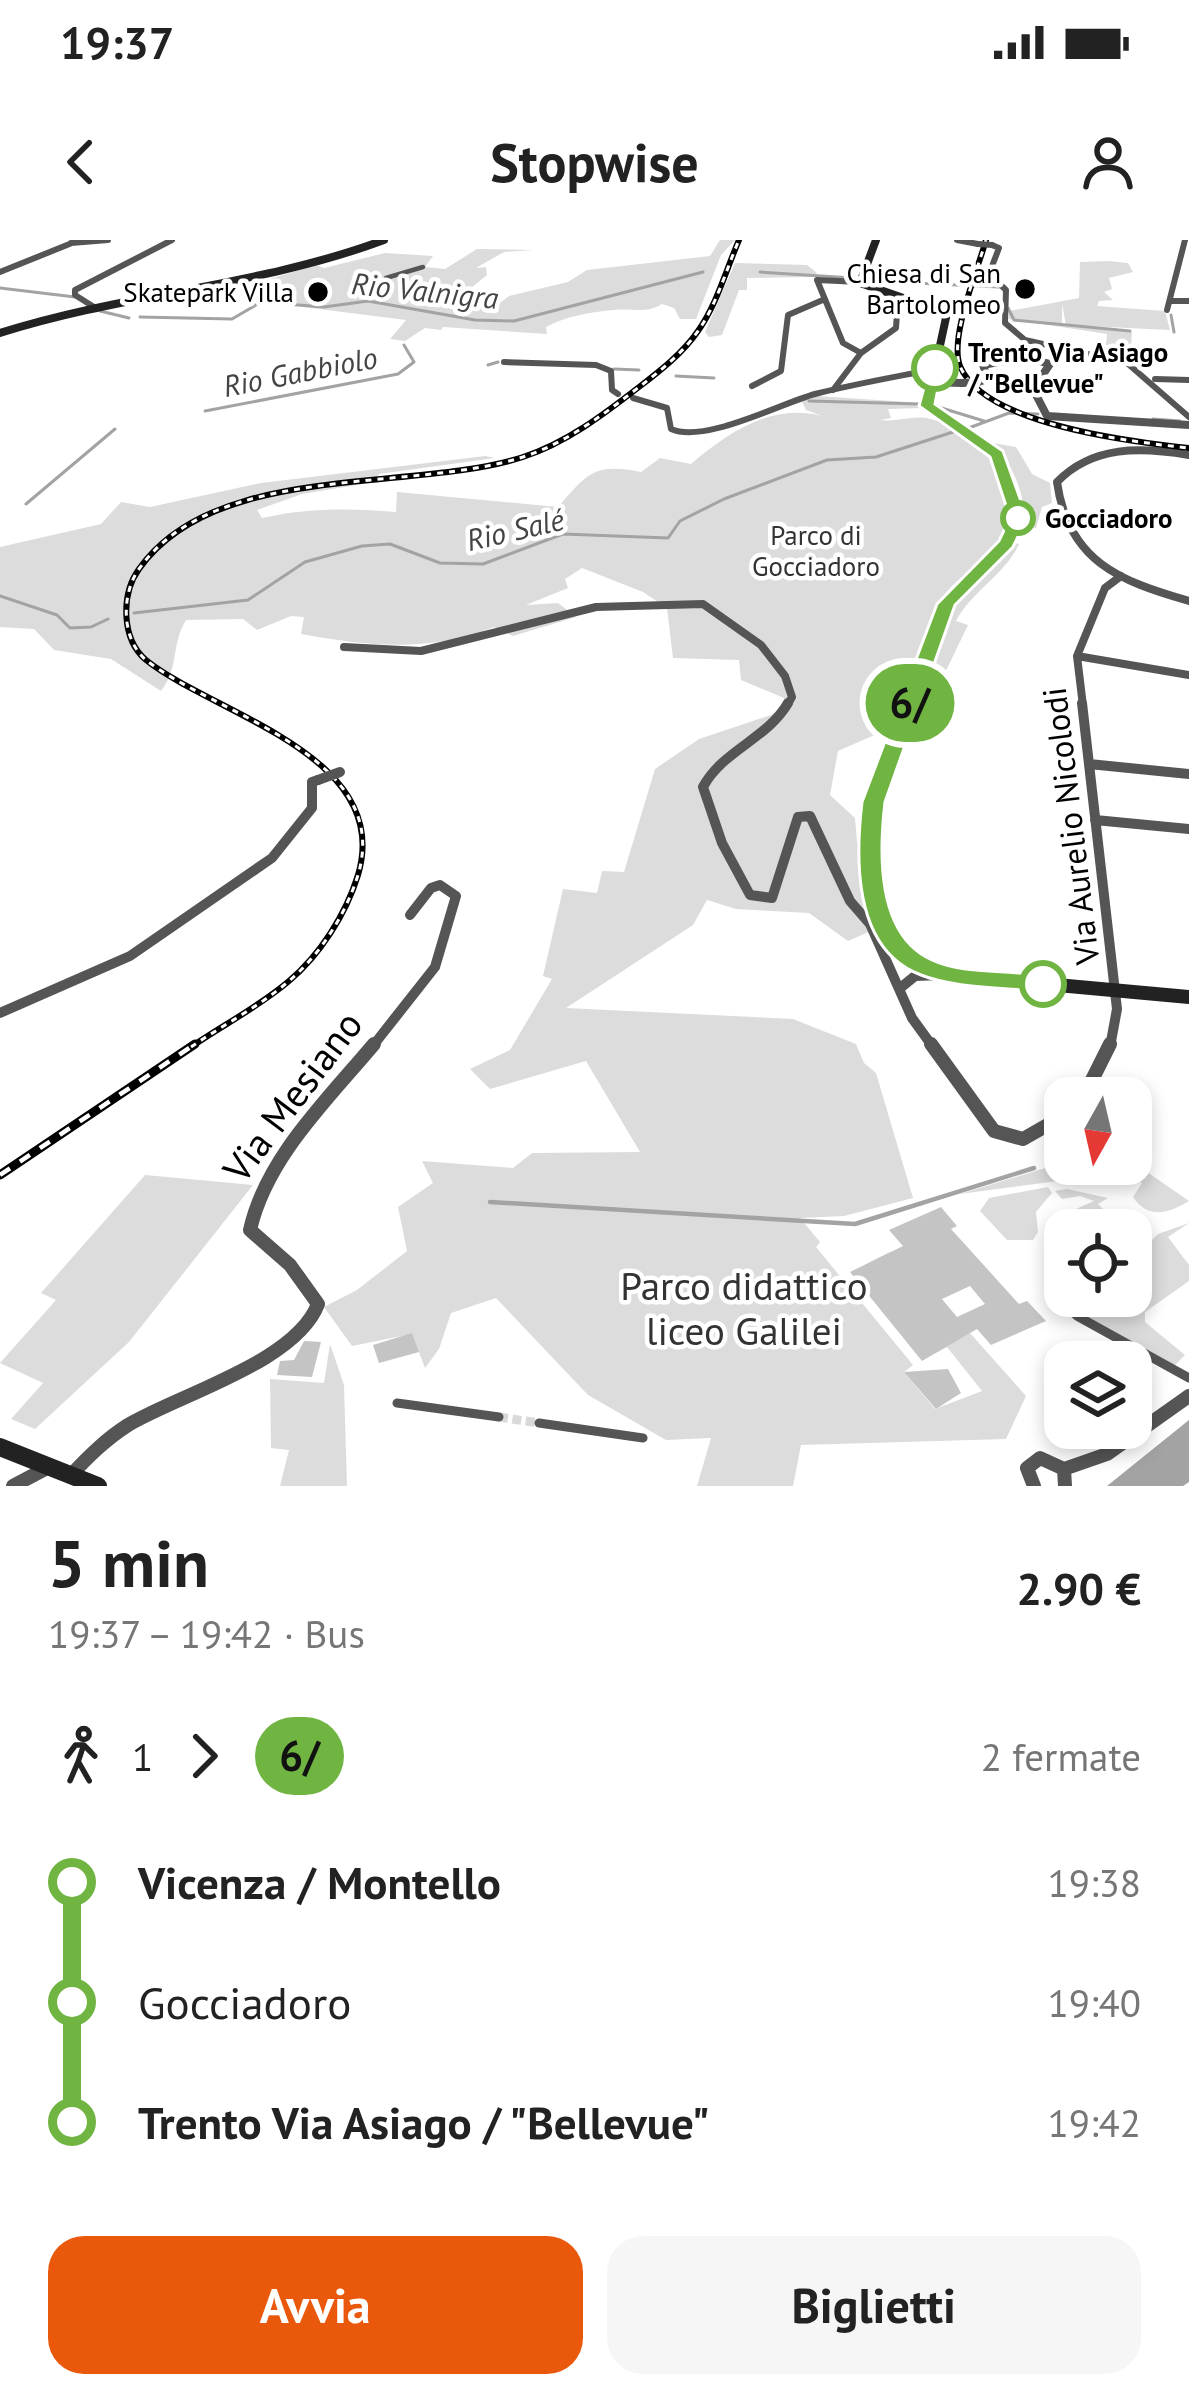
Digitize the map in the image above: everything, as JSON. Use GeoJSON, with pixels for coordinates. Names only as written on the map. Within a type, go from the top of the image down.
{"type":"FeatureCollection","features":[{"type":"Feature","properties":{"kind":"main road"},"geometry":{"type":"LineString","coordinates":[[0,333],[94,308],[323,261],[384,240]]}},
{"type":"Feature","properties":{"kind":"main road"},"geometry":{"type":"LineString","coordinates":[[875,240],[860,282],[868,289],[938,307],[948,315],[927,406],[1001,460],[1017,506],[1017,524],[1006,543],[946,604],[871,816],[881,928],[906,978],[946,975],[1189,997]]}},
{"type":"Feature","properties":{"kind":"main road"},"geometry":{"type":"LineString","coordinates":[[0,1447],[98,1486]]}},
{"type":"Feature","properties":{"kind":"street"},"geometry":{"type":"LineString","coordinates":[[0,272],[70,242],[109,240]]}},
{"type":"Feature","properties":{"kind":"street"},"geometry":{"type":"LineString","coordinates":[[94,308],[75,295],[75,290],[172,240]]}},
{"type":"Feature","properties":{"kind":"street"},"geometry":{"type":"LineString","coordinates":[[957,240],[999,248],[989,274],[1006,290],[1005,323],[1019,338],[1107,356],[1155,380],[1189,380]]}},
{"type":"Feature","properties":{"kind":"street"},"geometry":{"type":"LineString","coordinates":[[1185,240],[1170,305],[1189,302]]}},
{"type":"Feature","properties":{"kind":"street"},"geometry":{"type":"LineString","coordinates":[[1178,265],[1189,266]]}},
{"type":"Feature","properties":{"kind":"street"},"geometry":{"type":"LineString","coordinates":[[386,278],[423,267]]}},
{"type":"Feature","properties":{"kind":"street"},"geometry":{"type":"LineString","coordinates":[[860,282],[817,280],[847,349],[862,353]]}},
{"type":"Feature","properties":{"kind":"street"},"geometry":{"type":"LineString","coordinates":[[1171,288],[1189,288]]}},
{"type":"Feature","properties":{"kind":"street"},"geometry":{"type":"LineString","coordinates":[[833,390],[862,353],[896,328],[898,297]]}},
{"type":"Feature","properties":{"kind":"street"},"geometry":{"type":"LineString","coordinates":[[752,386],[781,371],[788,315],[825,299]]}},
{"type":"Feature","properties":{"kind":"street"},"geometry":{"type":"LineString","coordinates":[[932,382],[978,382],[988,379],[983,365],[989,362],[1039,358],[1050,364],[1033,389],[1048,416],[1189,421]]}},
{"type":"Feature","properties":{"kind":"street"},"geometry":{"type":"LineString","coordinates":[[504,362],[596,365],[610,371],[612,390],[618,394]]}},
{"type":"Feature","properties":{"kind":"street"},"geometry":{"type":"LineString","coordinates":[[633,398],[667,408],[671,429],[678,433],[743,422],[812,394],[935,370]]}},
{"type":"Feature","properties":{"kind":"street"},"geometry":{"type":"LineString","coordinates":[[1155,380],[1189,421]]}},
{"type":"Feature","properties":{"kind":"street"},"geometry":{"type":"LineString","coordinates":[[1189,455],[1119,452],[1081,460],[1058,478],[1061,514],[1072,538],[1121,576],[1189,602]]}},
{"type":"Feature","properties":{"kind":"street"},"geometry":{"type":"LineString","coordinates":[[1121,576],[1105,588],[1077,656],[1189,675]]}},
{"type":"Feature","properties":{"kind":"street"},"geometry":{"type":"LineString","coordinates":[[344,647],[421,651],[596,607],[674,602],[714,608],[761,645],[785,676],[792,697],[775,724],[714,766],[703,788],[722,843],[750,895],[772,898],[798,817],[810,816],[850,901],[906,978],[918,1028],[994,1131],[1013,1140],[1032,1138],[1044,1130]]}},
{"type":"Feature","properties":{"kind":"street","name":"Via Aurelio Nicolodi"},"geometry":{"type":"LineString","coordinates":[[1077,656],[1117,1023],[1097,1077]]}},
{"type":"Feature","properties":{"kind":"street"},"geometry":{"type":"LineString","coordinates":[[1089,764],[1189,774]]}},
{"type":"Feature","properties":{"kind":"street"},"geometry":{"type":"LineString","coordinates":[[0,1013],[130,956],[272,858],[312,808],[315,781],[340,772]]}},
{"type":"Feature","properties":{"kind":"street"},"geometry":{"type":"LineString","coordinates":[[1095,820],[1189,829]]}},
{"type":"Feature","properties":{"kind":"street","name":"Via Mesiano"},"geometry":{"type":"LineString","coordinates":[[71,1475],[92,1449],[158,1406],[245,1365],[313,1317],[318,1304],[307,1283],[250,1230],[249,1214],[288,1150],[438,963],[456,896],[440,886],[431,888],[410,916]]}},
{"type":"Feature","properties":{"kind":"street"},"geometry":{"type":"LineString","coordinates":[[1079,1317],[1189,1378]]}},
{"type":"Feature","properties":{"kind":"street"},"geometry":{"type":"LineString","coordinates":[[1034,1486],[1027,1473],[1035,1460],[1053,1460],[1064,1477],[1107,1454],[1189,1396]]}},
{"type":"Feature","properties":{"kind":"street"},"geometry":{"type":"LineString","coordinates":[[397,1403],[499,1418]]}},
{"type":"Feature","properties":{"kind":"street"},"geometry":{"type":"LineString","coordinates":[[539,1423],[643,1438]]}},
{"type":"Feature","properties":{"kind":"street"},"geometry":{"type":"LineString","coordinates":[[13,1486],[49,1466]]}},
{"type":"Feature","properties":{"kind":"green space"},"geometry":{"type":"Polygon","coordinates":[[[720,240],[735,240],[721,255],[696,319],[680,319],[674,308],[662,304],[570,317],[546,327],[547,334],[443,327],[425,328],[405,341],[390,339],[406,320],[263,302],[291,295],[256,283],[316,265],[324,268],[385,253],[433,256],[425,267],[445,269],[477,249],[533,250],[504,252],[476,268],[486,267],[487,275],[466,292],[424,291],[420,296],[492,309],[509,296],[568,282],[587,270],[710,256],[720,240]]]}},
{"type":"Feature","properties":{"kind":"green space"},"geometry":{"type":"Polygon","coordinates":[[[1080,262],[1128,263],[1133,272],[1109,278],[1112,289],[1104,292],[1113,300],[1099,301],[1097,306],[1165,311],[1170,330],[1066,325],[1062,304],[1062,326],[1132,332],[1130,362],[1119,358],[1126,347],[1106,345],[1107,334],[1009,319],[1009,311],[1079,298],[1080,262]]]}},
{"type":"Feature","properties":{"kind":"green space"},"geometry":{"type":"Polygon","coordinates":[[[735,263],[807,265],[817,273],[747,278],[747,290],[739,290],[722,335],[709,337],[705,332],[735,263]]]}},
{"type":"Feature","properties":{"kind":"green space"},"geometry":{"type":"Polygon","coordinates":[[[817,396],[922,403],[922,408],[888,409],[891,418],[880,420],[926,418],[959,431],[1001,469],[1014,503],[1013,521],[1004,541],[943,597],[911,682],[885,681],[881,700],[902,705],[895,726],[838,751],[830,795],[855,818],[857,842],[867,854],[878,928],[848,941],[809,913],[736,909],[707,900],[693,925],[566,1008],[793,1019],[856,1044],[864,1063],[876,1073],[913,1198],[844,1216],[800,1218],[820,1242],[816,1247],[913,1365],[904,1372],[935,1409],[982,1391],[947,1347],[935,1353],[910,1345],[861,1286],[873,1280],[870,1262],[890,1252],[962,1337],[970,1333],[1026,1396],[1006,1439],[801,1445],[793,1486],[697,1486],[711,1438],[666,1440],[588,1395],[496,1298],[451,1313],[439,1349],[425,1368],[412,1334],[352,1346],[324,1307],[357,1290],[407,1251],[398,1207],[433,1183],[422,1161],[513,1168],[532,1153],[640,1152],[586,1061],[490,1089],[470,1069],[510,1050],[552,979],[543,976],[563,889],[597,893],[602,871],[624,872],[655,769],[699,739],[780,712],[784,698],[741,680],[739,660],[673,658],[667,608],[643,592],[582,568],[565,579],[568,588],[526,605],[558,603],[576,617],[513,636],[494,627],[446,641],[375,644],[301,634],[304,617],[291,616],[257,630],[243,619],[186,620],[161,691],[111,659],[54,650],[34,629],[0,627],[0,547],[101,524],[121,502],[150,507],[261,483],[485,456],[495,458],[379,474],[375,482],[302,494],[257,510],[262,518],[329,510],[396,512],[397,492],[558,507],[593,473],[612,469],[641,472],[660,458],[691,464],[736,431],[768,417],[822,416],[806,410],[802,402],[817,396]]]}},
{"type":"Feature","properties":{"kind":"green space"},"geometry":{"type":"Polygon","coordinates":[[[988,442],[1016,447],[1032,474],[1050,483],[1052,503],[1042,507],[1036,528],[1026,527],[1016,480],[1005,459],[988,442]]]}},
{"type":"Feature","properties":{"kind":"green space"},"geometry":{"type":"Polygon","coordinates":[[[1019,544],[1006,565],[956,621],[968,625],[917,731],[904,742],[952,608],[1019,544]]]}},
{"type":"Feature","properties":{"kind":"green space"},"geometry":{"type":"Polygon","coordinates":[[[1044,1168],[1044,1183],[960,1194],[1044,1168]]]}},
{"type":"Feature","properties":{"kind":"green space"},"geometry":{"type":"Polygon","coordinates":[[[145,1175],[253,1185],[129,1342],[35,1429],[11,1419],[43,1383],[0,1363],[56,1300],[41,1293],[145,1175]]]}},
{"type":"Feature","properties":{"kind":"green space"},"geometry":{"type":"Polygon","coordinates":[[[1152,1175],[1189,1201],[1152,1212],[1133,1197],[1141,1185],[1152,1185],[1152,1175]]]}},
{"type":"Feature","properties":{"kind":"green space"},"geometry":{"type":"Polygon","coordinates":[[[1048,1187],[1052,1193],[1036,1212],[1038,1232],[1033,1240],[1007,1240],[980,1211],[989,1198],[1048,1187]]]}},
{"type":"Feature","properties":{"kind":"green space"},"geometry":{"type":"Polygon","coordinates":[[[1055,1191],[1108,1198],[1098,1204],[1103,1209],[1076,1209],[1094,1201],[1080,1196],[1062,1199],[1055,1191]]]}},
{"type":"Feature","properties":{"kind":"green space"},"geometry":{"type":"Polygon","coordinates":[[[1189,1223],[1168,1237],[1189,1265],[1189,1281],[1152,1307],[1152,1240],[1189,1223]]]}},
{"type":"Feature","properties":{"kind":"green space"},"geometry":{"type":"Polygon","coordinates":[[[1145,1317],[1145,1322],[1185,1355],[1174,1366],[1152,1354],[1152,1341],[1127,1341],[1087,1320],[1145,1317]]]}},
{"type":"Feature","properties":{"kind":"green space"},"geometry":{"type":"Polygon","coordinates":[[[330,1344],[344,1385],[347,1486],[280,1486],[289,1450],[271,1448],[270,1379],[324,1383],[330,1344]]]}},
{"type":"Feature","properties":{"kind":"shaded area"},"geometry":{"type":"Polygon","coordinates":[[[1189,1420],[1189,1482],[1183,1486],[1107,1486],[1189,1420]]]}},
{"type":"Feature","properties":{"kind":"building"},"geometry":{"type":"Polygon","coordinates":[[[941,1207],[957,1226],[951,1229],[1019,1304],[1027,1301],[1046,1321],[991,1345],[977,1329],[922,1361],[850,1272],[903,1246],[889,1230],[941,1207]],[[970,1286],[942,1299],[957,1317],[985,1304],[970,1286]]]}},
{"type":"Feature","properties":{"kind":"building"},"geometry":{"type":"Polygon","coordinates":[[[412,1333],[419,1352],[379,1363],[373,1345],[412,1333]]]}},
{"type":"Feature","properties":{"kind":"building"},"geometry":{"type":"Polygon","coordinates":[[[304,1341],[321,1342],[312,1377],[277,1375],[280,1361],[294,1360],[304,1341]]]}},
{"type":"Feature","properties":{"kind":"building"},"geometry":{"type":"Polygon","coordinates":[[[948,1369],[961,1393],[936,1409],[904,1372],[948,1369]]]}},
{"type":"Feature","properties":{"kind":"waterway","name":"Rio Valnigra"},"geometry":{"type":"LineString","coordinates":[[140,317],[232,319],[261,302],[324,307],[368,301],[475,320],[514,321],[703,272]]}},
{"type":"Feature","properties":{"kind":"waterway","name":"Rio Valnigra"},"geometry":{"type":"LineString","coordinates":[[760,272],[853,278]]}},
{"type":"Feature","properties":{"kind":"waterway","name":"Rio Valnigra"},"geometry":{"type":"LineString","coordinates":[[873,281],[999,287]]}},
{"type":"Feature","properties":{"kind":"waterway","name":"Rio Valnigra"},"geometry":{"type":"LineString","coordinates":[[0,288],[75,297]]}},
{"type":"Feature","properties":{"kind":"waterway","name":"Rio Valnigra"},"geometry":{"type":"LineString","coordinates":[[1008,308],[1014,320],[1130,331]]}},
{"type":"Feature","properties":{"kind":"waterway","name":"Rio Valnigra"},"geometry":{"type":"LineString","coordinates":[[100,311],[129,318]]}},
{"type":"Feature","properties":{"kind":"waterway","name":"Rio Valnigra"},"geometry":{"type":"LineString","coordinates":[[1171,315],[1174,332]]}},
{"type":"Feature","properties":{"kind":"waterway","name":"Rio Gabbiolo"},"geometry":{"type":"LineString","coordinates":[[205,411],[398,374],[414,362],[404,345]]}},
{"type":"Feature","properties":{"kind":"waterway"},"geometry":{"type":"LineString","coordinates":[[488,365],[498,362]]}},
{"type":"Feature","properties":{"kind":"waterway"},"geometry":{"type":"LineString","coordinates":[[614,369],[639,370]]}},
{"type":"Feature","properties":{"kind":"waterway"},"geometry":{"type":"LineString","coordinates":[[676,376],[714,378]]}},
{"type":"Feature","properties":{"kind":"waterway"},"geometry":{"type":"LineString","coordinates":[[809,401],[919,404]]}},
{"type":"Feature","properties":{"kind":"waterway"},"geometry":{"type":"LineString","coordinates":[[935,406],[984,421]]}},
{"type":"Feature","properties":{"kind":"waterway","name":"Rio Salé"},"geometry":{"type":"LineString","coordinates":[[966,429],[1009,413],[1038,414]]}},
{"type":"Feature","properties":{"kind":"waterway","name":"Rio Salé"},"geometry":{"type":"LineString","coordinates":[[1153,419],[1180,421]]}},
{"type":"Feature","properties":{"kind":"waterway","name":"Rio Gabbiolo"},"geometry":{"type":"LineString","coordinates":[[26,504],[115,429]]}},
{"type":"Feature","properties":{"kind":"waterway","name":"Rio Salé"},"geometry":{"type":"LineString","coordinates":[[134,613],[248,600],[305,562],[362,546],[390,544],[440,563],[483,564],[563,534],[668,538],[680,521],[724,499],[827,460],[876,457],[956,431]]}},
{"type":"Feature","properties":{"kind":"waterway","name":"Rio Salé"},"geometry":{"type":"LineString","coordinates":[[0,596],[57,615],[70,628],[91,627],[108,619]]}},
{"type":"Feature","properties":{"kind":"waterway"},"geometry":{"type":"LineString","coordinates":[[490,1202],[855,1224],[1034,1168]]}},
{"type":"Feature","properties":{"kind":"tunnel"},"geometry":{"type":"LineString","coordinates":[[499,1417],[539,1423]]}},
{"type":"Feature","properties":{"kind":"railway"},"geometry":{"type":"LineString","coordinates":[[191,1047],[278,990],[311,959],[353,890],[362,834],[349,798],[324,768],[291,743],[176,680],[138,651],[126,616],[129,591],[139,569],[173,535],[215,511],[318,486],[478,468],[523,457],[569,436],[685,347],[711,310],[739,240]]}},
{"type":"Feature","properties":{"kind":"railway"},"geometry":{"type":"LineString","coordinates":[[986,240],[958,339],[960,366],[974,386],[998,403],[1062,427],[1189,448]]}},
{"type":"Feature","properties":{"kind":"railway"},"geometry":{"type":"LineString","coordinates":[[0,1175],[195,1044]]}},
{"type":"Feature","properties":{"kind":"bus line","name":"6/"},"geometry":{"type":"LineString","coordinates":[[935,368],[927,406],[998,454],[1018,518],[1006,543],[946,604],[874,802],[870,832],[878,913],[892,945],[927,969],[1043,984]]}},
{"type":"Feature","properties":{"kind":"place","name":"Chiesa di San Bartolomeo"},"geometry":{"type":"Point","coordinates":[1025,289]}},
{"type":"Feature","properties":{"kind":"place","name":"Skatepark Villa"},"geometry":{"type":"Point","coordinates":[318,292]}},
{"type":"Feature","properties":{"kind":"place","name":"Trento Via Asiago / \"Bellevue\""},"geometry":{"type":"Point","coordinates":[935,368]}},
{"type":"Feature","properties":{"kind":"place","name":"Gocciadoro"},"geometry":{"type":"Point","coordinates":[1018,518]}},
{"type":"Feature","properties":{"kind":"park label","name":"Parco di Gocciadoro"},"geometry":{"type":"Point","coordinates":[816,550]}},
{"type":"Feature","properties":{"kind":"park label","name":"Parco didattico liceo Galilei"},"geometry":{"type":"Point","coordinates":[744,1308]}}]}
